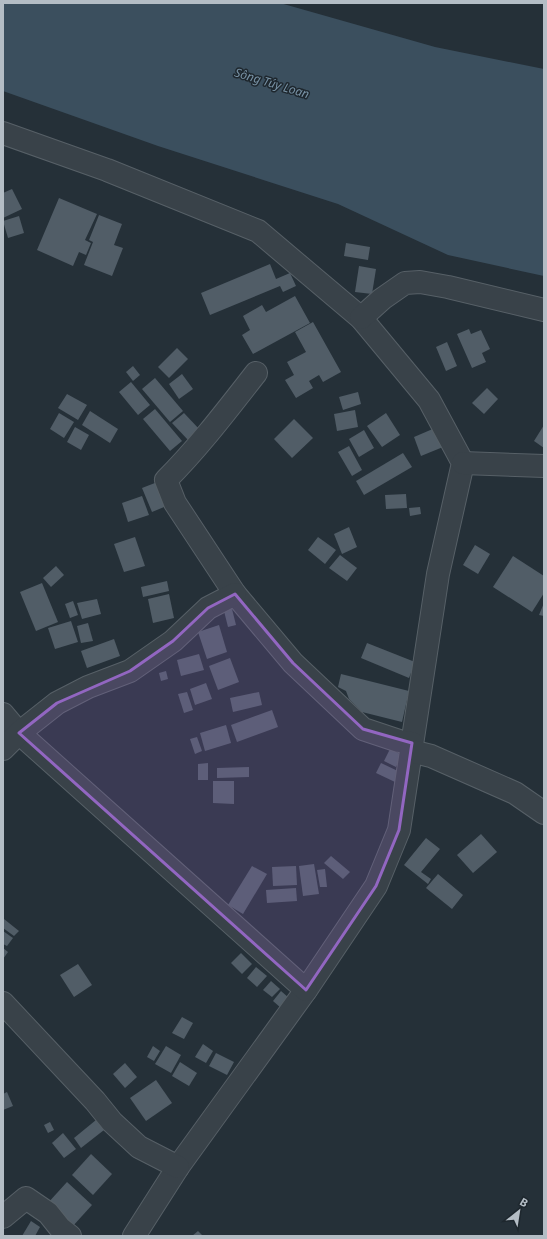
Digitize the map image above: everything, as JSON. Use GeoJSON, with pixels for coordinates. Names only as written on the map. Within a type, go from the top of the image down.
{"type":"FeatureCollection","features":[{"type":"Feature","properties":{"kind":"street"},"geometry":{"type":"LineString","coordinates":[[3,134],[106,170],[258,231],[361,318],[429,400],[463,463],[438,574],[399,830],[376,886],[306,990],[178,1167],[134,1236]]}},
{"type":"Feature","properties":{"kind":"street"},"geometry":{"type":"LineString","coordinates":[[361,318],[382,299],[405,284],[420,282],[448,287],[544,310]]}},
{"type":"Feature","properties":{"kind":"street"},"geometry":{"type":"LineString","coordinates":[[256,372],[214,427],[166,480],[175,503],[235,594],[293,663],[363,729],[399,741],[515,793],[544,813]]}},
{"type":"Feature","properties":{"kind":"street"},"geometry":{"type":"LineString","coordinates":[[463,463],[544,466]]}},
{"type":"Feature","properties":{"kind":"street"},"geometry":{"type":"LineString","coordinates":[[3,749],[19,733],[58,703],[88,687],[130,670],[173,641],[208,608],[235,594]]}},
{"type":"Feature","properties":{"kind":"street"},"geometry":{"type":"LineString","coordinates":[[3,714],[19,733],[306,990]]}},
{"type":"Feature","properties":{"kind":"street"},"geometry":{"type":"LineString","coordinates":[[3,1003],[112,1122],[139,1147],[178,1167]]}},
{"type":"Feature","properties":{"kind":"street"},"geometry":{"type":"LineString","coordinates":[[3,1217],[26,1198],[48,1213],[60,1228],[70,1236]]}},
{"type":"Feature","properties":{"kind":"highlighted area"},"geometry":{"type":"Polygon","coordinates":[[[235,594],[293,663],[363,729],[412,743],[399,830],[376,886],[306,990],[19,733],[57,703],[130,671],[173,641],[208,608],[235,594]]]}},
{"type":"Feature","properties":{"kind":"water","name":"Sông Túy Loan"},"geometry":{"type":"Polygon","coordinates":[[[3,3],[280,3],[435,47],[544,69],[544,276],[448,255],[338,204],[158,146],[3,91],[3,3]]]}},
{"type":"Feature","properties":{"kind":"building"},"geometry":{"type":"Polygon","coordinates":[[[12,189],[22,209],[3,218],[3,193],[12,189]]]}},
{"type":"Feature","properties":{"kind":"building"},"geometry":{"type":"Polygon","coordinates":[[[59,198],[97,214],[85,240],[91,243],[86,255],[79,252],[73,266],[37,250],[59,198]]]}},
{"type":"Feature","properties":{"kind":"building"},"geometry":{"type":"Polygon","coordinates":[[[99,215],[122,224],[114,245],[123,248],[112,276],[84,265],[93,242],[89,240],[99,215]]]}},
{"type":"Feature","properties":{"kind":"building"},"geometry":{"type":"Polygon","coordinates":[[[19,216],[24,233],[8,238],[3,221],[19,216]]]}},
{"type":"Feature","properties":{"kind":"building"},"geometry":{"type":"Polygon","coordinates":[[[346,243],[370,247],[368,260],[344,256],[346,243]]]}},
{"type":"Feature","properties":{"kind":"building"},"geometry":{"type":"Polygon","coordinates":[[[270,264],[276,279],[290,273],[296,286],[283,292],[280,286],[210,315],[201,293],[270,264]]]}},
{"type":"Feature","properties":{"kind":"building"},"geometry":{"type":"Polygon","coordinates":[[[359,266],[376,269],[372,294],[355,292],[359,266]]]}},
{"type":"Feature","properties":{"kind":"building"},"geometry":{"type":"Polygon","coordinates":[[[295,296],[310,323],[253,354],[242,335],[250,330],[243,316],[262,305],[266,312],[295,296]]]}},
{"type":"Feature","properties":{"kind":"building"},"geometry":{"type":"Polygon","coordinates":[[[313,322],[341,372],[323,382],[319,375],[309,381],[313,388],[296,398],[285,380],[294,375],[287,362],[306,352],[295,332],[313,322]]]}},
{"type":"Feature","properties":{"kind":"building"},"geometry":{"type":"Polygon","coordinates":[[[469,329],[471,334],[481,330],[490,349],[482,353],[486,362],[472,368],[457,334],[469,329]]]}},
{"type":"Feature","properties":{"kind":"building"},"geometry":{"type":"Polygon","coordinates":[[[447,342],[457,366],[446,371],[436,347],[447,342]]]}},
{"type":"Feature","properties":{"kind":"building"},"geometry":{"type":"Polygon","coordinates":[[[177,348],[188,359],[169,378],[158,367],[177,348]]]}},
{"type":"Feature","properties":{"kind":"building"},"geometry":{"type":"Polygon","coordinates":[[[133,366],[140,375],[133,381],[126,372],[133,366]]]}},
{"type":"Feature","properties":{"kind":"building"},"geometry":{"type":"Polygon","coordinates":[[[182,374],[193,389],[179,399],[169,384],[182,374]]]}},
{"type":"Feature","properties":{"kind":"building"},"geometry":{"type":"Polygon","coordinates":[[[155,378],[183,411],[170,422],[142,389],[155,378]]]}},
{"type":"Feature","properties":{"kind":"building"},"geometry":{"type":"Polygon","coordinates":[[[131,382],[150,405],[138,415],[119,392],[131,382]]]}},
{"type":"Feature","properties":{"kind":"building"},"geometry":{"type":"Polygon","coordinates":[[[487,388],[498,399],[484,414],[472,403],[487,388]]]}},
{"type":"Feature","properties":{"kind":"building"},"geometry":{"type":"Polygon","coordinates":[[[358,392],[361,404],[343,410],[339,397],[358,392]]]}},
{"type":"Feature","properties":{"kind":"building"},"geometry":{"type":"Polygon","coordinates":[[[67,394],[87,405],[78,420],[58,408],[67,394]]]}},
{"type":"Feature","properties":{"kind":"building"},"geometry":{"type":"Polygon","coordinates":[[[155,409],[182,441],[170,451],[143,419],[155,409]]]}},
{"type":"Feature","properties":{"kind":"building"},"geometry":{"type":"Polygon","coordinates":[[[355,410],[358,427],[337,431],[334,414],[355,410]]]}},
{"type":"Feature","properties":{"kind":"building"},"geometry":{"type":"Polygon","coordinates":[[[90,411],[118,429],[110,443],[82,425],[90,411]]]}},
{"type":"Feature","properties":{"kind":"building"},"geometry":{"type":"Polygon","coordinates":[[[59,413],[74,422],[64,438],[50,429],[59,413]]]}},
{"type":"Feature","properties":{"kind":"building"},"geometry":{"type":"Polygon","coordinates":[[[184,413],[200,430],[188,440],[172,423],[184,413]]]}},
{"type":"Feature","properties":{"kind":"building"},"geometry":{"type":"Polygon","coordinates":[[[386,413],[400,435],[382,447],[367,426],[386,413]]]}},
{"type":"Feature","properties":{"kind":"building"},"geometry":{"type":"Polygon","coordinates":[[[294,419],[313,438],[292,458],[274,439],[294,419]]]}},
{"type":"Feature","properties":{"kind":"building"},"geometry":{"type":"Polygon","coordinates":[[[544,425],[544,448],[534,441],[544,425]]]}},
{"type":"Feature","properties":{"kind":"building"},"geometry":{"type":"Polygon","coordinates":[[[75,427],[89,435],[81,450],[67,442],[75,427]]]}},
{"type":"Feature","properties":{"kind":"building"},"geometry":{"type":"Polygon","coordinates":[[[435,428],[443,447],[421,456],[414,437],[435,428]]]}},
{"type":"Feature","properties":{"kind":"building"},"geometry":{"type":"Polygon","coordinates":[[[364,430],[374,448],[359,457],[349,439],[364,430]]]}},
{"type":"Feature","properties":{"kind":"building"},"geometry":{"type":"Polygon","coordinates":[[[349,446],[362,470],[352,476],[338,452],[349,446]]]}},
{"type":"Feature","properties":{"kind":"building"},"geometry":{"type":"Polygon","coordinates":[[[403,453],[412,467],[364,495],[356,481],[403,453]]]}},
{"type":"Feature","properties":{"kind":"building"},"geometry":{"type":"Polygon","coordinates":[[[160,481],[169,505],[152,512],[142,488],[160,481]]]}},
{"type":"Feature","properties":{"kind":"building"},"geometry":{"type":"Polygon","coordinates":[[[406,494],[407,508],[386,509],[385,495],[406,494]]]}},
{"type":"Feature","properties":{"kind":"building"},"geometry":{"type":"Polygon","coordinates":[[[142,496],[149,515],[128,522],[122,503],[142,496]]]}},
{"type":"Feature","properties":{"kind":"building"},"geometry":{"type":"Polygon","coordinates":[[[420,507],[421,514],[410,516],[409,508],[420,507]]]}},
{"type":"Feature","properties":{"kind":"building"},"geometry":{"type":"Polygon","coordinates":[[[349,527],[357,547],[342,554],[334,534],[349,527]]]}},
{"type":"Feature","properties":{"kind":"building"},"geometry":{"type":"Polygon","coordinates":[[[135,537],[145,566],[124,572],[114,544],[135,537]]]}},
{"type":"Feature","properties":{"kind":"building"},"geometry":{"type":"Polygon","coordinates":[[[318,537],[336,550],[325,564],[308,550],[318,537]]]}},
{"type":"Feature","properties":{"kind":"building"},"geometry":{"type":"Polygon","coordinates":[[[475,545],[490,554],[478,574],[463,565],[475,545]]]}},
{"type":"Feature","properties":{"kind":"building"},"geometry":{"type":"Polygon","coordinates":[[[340,555],[357,568],[347,581],[329,568],[340,555]]]}},
{"type":"Feature","properties":{"kind":"building"},"geometry":{"type":"Polygon","coordinates":[[[513,556],[544,576],[544,593],[532,612],[493,587],[513,556]]]}},
{"type":"Feature","properties":{"kind":"building"},"geometry":{"type":"Polygon","coordinates":[[[56,566],[64,575],[51,587],[43,578],[56,566]]]}},
{"type":"Feature","properties":{"kind":"building"},"geometry":{"type":"Polygon","coordinates":[[[167,581],[169,591],[143,597],[141,587],[167,581]]]}},
{"type":"Feature","properties":{"kind":"building"},"geometry":{"type":"Polygon","coordinates":[[[42,583],[58,622],[36,631],[20,592],[42,583]]]}},
{"type":"Feature","properties":{"kind":"building"},"geometry":{"type":"Polygon","coordinates":[[[169,594],[174,618],[153,623],[148,599],[169,594]]]}},
{"type":"Feature","properties":{"kind":"building"},"geometry":{"type":"Polygon","coordinates":[[[97,599],[101,614],[82,619],[77,603],[97,599]]]}},
{"type":"Feature","properties":{"kind":"building"},"geometry":{"type":"Polygon","coordinates":[[[73,601],[78,615],[70,618],[65,604],[73,601]]]}},
{"type":"Feature","properties":{"kind":"building"},"geometry":{"type":"Polygon","coordinates":[[[544,603],[544,616],[539,615],[544,603]]]}},
{"type":"Feature","properties":{"kind":"building"},"geometry":{"type":"Polygon","coordinates":[[[232,609],[236,625],[228,627],[224,611],[232,609]]]}},
{"type":"Feature","properties":{"kind":"building"},"geometry":{"type":"Polygon","coordinates":[[[71,621],[78,642],[55,649],[48,628],[71,621]]]}},
{"type":"Feature","properties":{"kind":"building"},"geometry":{"type":"Polygon","coordinates":[[[88,623],[93,641],[81,643],[77,626],[88,623]]]}},
{"type":"Feature","properties":{"kind":"building"},"geometry":{"type":"Polygon","coordinates":[[[219,625],[227,652],[207,659],[198,632],[219,625]]]}},
{"type":"Feature","properties":{"kind":"building"},"geometry":{"type":"Polygon","coordinates":[[[114,639],[120,656],[87,668],[81,651],[114,639]]]}},
{"type":"Feature","properties":{"kind":"building"},"geometry":{"type":"Polygon","coordinates":[[[367,643],[415,662],[409,678],[361,658],[367,643]]]}},
{"type":"Feature","properties":{"kind":"building"},"geometry":{"type":"Polygon","coordinates":[[[199,654],[204,670],[181,676],[177,660],[199,654]]]}},
{"type":"Feature","properties":{"kind":"building"},"geometry":{"type":"Polygon","coordinates":[[[230,658],[239,682],[218,690],[209,666],[230,658]]]}},
{"type":"Feature","properties":{"kind":"building"},"geometry":{"type":"Polygon","coordinates":[[[166,671],[168,679],[161,681],[159,673],[166,671]]]}},
{"type":"Feature","properties":{"kind":"building"},"geometry":{"type":"Polygon","coordinates":[[[341,674],[409,691],[402,722],[362,712],[349,699],[346,691],[338,687],[341,674]]]}},
{"type":"Feature","properties":{"kind":"building"},"geometry":{"type":"Polygon","coordinates":[[[206,683],[212,699],[195,705],[190,689],[206,683]]]}},
{"type":"Feature","properties":{"kind":"building"},"geometry":{"type":"Polygon","coordinates":[[[187,692],[193,710],[184,713],[178,694],[187,692]]]}},
{"type":"Feature","properties":{"kind":"building"},"geometry":{"type":"Polygon","coordinates":[[[259,692],[262,705],[233,712],[230,698],[259,692]]]}},
{"type":"Feature","properties":{"kind":"building"},"geometry":{"type":"Polygon","coordinates":[[[272,710],[278,727],[237,742],[231,725],[272,710]]]}},
{"type":"Feature","properties":{"kind":"building"},"geometry":{"type":"Polygon","coordinates":[[[226,725],[231,743],[205,751],[200,733],[226,725]]]}},
{"type":"Feature","properties":{"kind":"building"},"geometry":{"type":"Polygon","coordinates":[[[197,737],[202,751],[195,754],[190,739],[197,737]]]}},
{"type":"Feature","properties":{"kind":"building"},"geometry":{"type":"Polygon","coordinates":[[[390,749],[402,755],[396,767],[384,761],[390,749]]]}},
{"type":"Feature","properties":{"kind":"building"},"geometry":{"type":"Polygon","coordinates":[[[208,763],[208,780],[198,780],[198,764],[208,763]]]}},
{"type":"Feature","properties":{"kind":"building"},"geometry":{"type":"Polygon","coordinates":[[[381,763],[400,772],[395,782],[376,773],[381,763]]]}},
{"type":"Feature","properties":{"kind":"building"},"geometry":{"type":"Polygon","coordinates":[[[249,767],[249,777],[217,778],[217,768],[249,767]]]}},
{"type":"Feature","properties":{"kind":"building"},"geometry":{"type":"Polygon","coordinates":[[[213,781],[234,781],[234,804],[213,803],[213,781]]]}},
{"type":"Feature","properties":{"kind":"building"},"geometry":{"type":"Polygon","coordinates":[[[481,834],[497,852],[473,873],[457,855],[481,834]]]}},
{"type":"Feature","properties":{"kind":"building"},"geometry":{"type":"Polygon","coordinates":[[[426,838],[440,849],[421,872],[431,879],[428,884],[404,865],[426,838]]]}},
{"type":"Feature","properties":{"kind":"building"},"geometry":{"type":"Polygon","coordinates":[[[331,856],[350,872],[343,879],[324,863],[331,856]]]}},
{"type":"Feature","properties":{"kind":"building"},"geometry":{"type":"Polygon","coordinates":[[[314,864],[319,894],[303,896],[299,866],[314,864]]]}},
{"type":"Feature","properties":{"kind":"building"},"geometry":{"type":"Polygon","coordinates":[[[252,866],[267,874],[243,914],[228,905],[252,866]]]}},
{"type":"Feature","properties":{"kind":"building"},"geometry":{"type":"Polygon","coordinates":[[[296,866],[297,885],[273,886],[272,867],[296,866]]]}},
{"type":"Feature","properties":{"kind":"building"},"geometry":{"type":"Polygon","coordinates":[[[325,869],[327,887],[320,887],[317,870],[325,869]]]}},
{"type":"Feature","properties":{"kind":"building"},"geometry":{"type":"Polygon","coordinates":[[[438,874],[463,895],[452,909],[426,888],[438,874]]]}},
{"type":"Feature","properties":{"kind":"building"},"geometry":{"type":"Polygon","coordinates":[[[296,888],[297,901],[267,903],[266,890],[296,888]]]}},
{"type":"Feature","properties":{"kind":"building"},"geometry":{"type":"Polygon","coordinates":[[[4,919],[19,931],[14,936],[3,928],[4,919]]]}},
{"type":"Feature","properties":{"kind":"building"},"geometry":{"type":"Polygon","coordinates":[[[3,931],[13,938],[7,946],[3,944],[3,931]]]}},
{"type":"Feature","properties":{"kind":"building"},"geometry":{"type":"Polygon","coordinates":[[[3,948],[8,952],[3,959],[3,948]]]}},
{"type":"Feature","properties":{"kind":"building"},"geometry":{"type":"Polygon","coordinates":[[[241,953],[252,964],[242,974],[231,963],[241,953]]]}},
{"type":"Feature","properties":{"kind":"building"},"geometry":{"type":"Polygon","coordinates":[[[78,964],[92,985],[74,997],[60,975],[78,964]]]}},
{"type":"Feature","properties":{"kind":"building"},"geometry":{"type":"Polygon","coordinates":[[[256,967],[267,976],[257,987],[247,978],[256,967]]]}},
{"type":"Feature","properties":{"kind":"building"},"geometry":{"type":"Polygon","coordinates":[[[271,981],[280,989],[272,997],[263,990],[271,981]]]}},
{"type":"Feature","properties":{"kind":"building"},"geometry":{"type":"Polygon","coordinates":[[[281,991],[289,998],[281,1008],[273,1001],[281,991]]]}},
{"type":"Feature","properties":{"kind":"building"},"geometry":{"type":"Polygon","coordinates":[[[182,1017],[193,1023],[184,1039],[172,1033],[182,1017]]]}},
{"type":"Feature","properties":{"kind":"building"},"geometry":{"type":"Polygon","coordinates":[[[203,1044],[213,1051],[206,1063],[195,1057],[203,1044]]]}},
{"type":"Feature","properties":{"kind":"building"},"geometry":{"type":"Polygon","coordinates":[[[153,1046],[160,1051],[154,1061],[147,1057],[153,1046]]]}},
{"type":"Feature","properties":{"kind":"building"},"geometry":{"type":"Polygon","coordinates":[[[166,1046],[181,1055],[171,1073],[155,1064],[166,1046]]]}},
{"type":"Feature","properties":{"kind":"building"},"geometry":{"type":"Polygon","coordinates":[[[216,1053],[234,1062],[227,1075],[209,1066],[216,1053]]]}},
{"type":"Feature","properties":{"kind":"building"},"geometry":{"type":"Polygon","coordinates":[[[180,1062],[197,1073],[189,1086],[172,1076],[180,1062]]]}},
{"type":"Feature","properties":{"kind":"building"},"geometry":{"type":"Polygon","coordinates":[[[125,1063],[137,1077],[125,1088],[113,1074],[125,1063]]]}},
{"type":"Feature","properties":{"kind":"building"},"geometry":{"type":"Polygon","coordinates":[[[156,1080],[172,1103],[146,1121],[130,1098],[156,1080]]]}},
{"type":"Feature","properties":{"kind":"building"},"geometry":{"type":"Polygon","coordinates":[[[7,1092],[13,1106],[3,1110],[3,1094],[7,1092]]]}},
{"type":"Feature","properties":{"kind":"building"},"geometry":{"type":"Polygon","coordinates":[[[96,1120],[104,1130],[81,1148],[74,1138],[96,1120]]]}},
{"type":"Feature","properties":{"kind":"building"},"geometry":{"type":"Polygon","coordinates":[[[50,1122],[54,1130],[48,1133],[44,1125],[50,1122]]]}},
{"type":"Feature","properties":{"kind":"building"},"geometry":{"type":"Polygon","coordinates":[[[63,1133],[76,1149],[64,1158],[52,1143],[63,1133]]]}},
{"type":"Feature","properties":{"kind":"building"},"geometry":{"type":"Polygon","coordinates":[[[91,1154],[112,1174],[93,1195],[72,1175],[91,1154]]]}},
{"type":"Feature","properties":{"kind":"building"},"geometry":{"type":"Polygon","coordinates":[[[67,1182],[92,1205],[72,1227],[47,1204],[67,1182]]]}},
{"type":"Feature","properties":{"kind":"building"},"geometry":{"type":"Polygon","coordinates":[[[31,1221],[40,1227],[35,1236],[22,1236],[31,1221]]]}},
{"type":"Feature","properties":{"kind":"building"},"geometry":{"type":"Polygon","coordinates":[[[198,1231],[203,1236],[192,1236],[198,1231]]]}}]}
